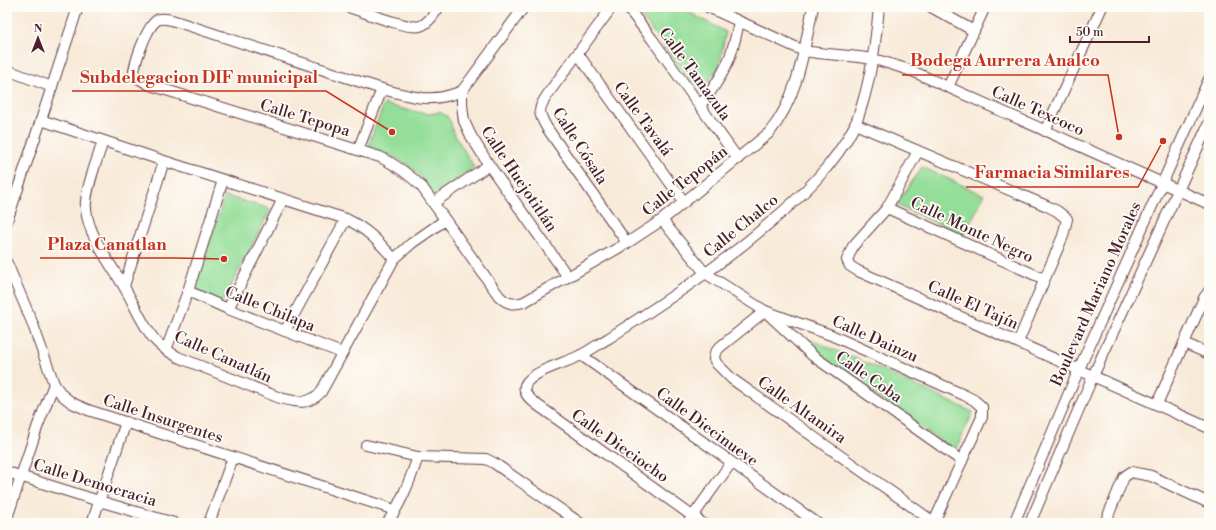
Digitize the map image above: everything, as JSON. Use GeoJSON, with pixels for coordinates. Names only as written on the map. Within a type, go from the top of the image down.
{"type":"FeatureCollection","features":[{"type":"Feature","properties":{"kind":"street"},"geometry":{"type":"LineString","coordinates":[[7,221],[42,120],[78,7]]}},
{"type":"Feature","properties":{"kind":"street"},"geometry":{"type":"LineString","coordinates":[[353,8],[397,23],[418,27],[425,24],[439,7]]}},
{"type":"Feature","properties":{"kind":"street"},"geometry":{"type":"LineString","coordinates":[[462,91],[524,7]]}},
{"type":"Feature","properties":{"kind":"street","name":"Calle Cósala"},"geometry":{"type":"LineString","coordinates":[[612,7],[542,102],[539,110],[547,128],[627,243]]}},
{"type":"Feature","properties":{"kind":"street","name":"Calle Tamazula"},"geometry":{"type":"LineString","coordinates":[[627,7],[738,159]]}},
{"type":"Feature","properties":{"kind":"street","name":"Calle Texcoco"},"geometry":{"type":"LineString","coordinates":[[708,7],[804,51],[819,54],[872,59],[912,71],[1209,204]]}},
{"type":"Feature","properties":{"kind":"street","name":"Calle Tepopán"},"geometry":{"type":"LineString","coordinates":[[499,296],[510,304],[524,302],[627,243],[662,220],[769,133],[780,120],[788,105],[804,51],[813,7]]}},
{"type":"Feature","properties":{"kind":"street","name":"Calle Chalco"},"geometry":{"type":"LineString","coordinates":[[525,390],[526,384],[531,378],[581,355],[735,252],[809,189],[834,159],[855,124],[866,90],[879,7]]}},
{"type":"Feature","properties":{"kind":"street"},"geometry":{"type":"LineString","coordinates":[[931,7],[974,31]]}},
{"type":"Feature","properties":{"kind":"street"},"geometry":{"type":"LineString","coordinates":[[948,87],[985,7]]}},
{"type":"Feature","properties":{"kind":"street"},"geometry":{"type":"LineString","coordinates":[[1045,131],[1102,7]]}},
{"type":"Feature","properties":{"kind":"street","name":"Calle Tepopa"},"geometry":{"type":"LineString","coordinates":[[462,91],[449,96],[426,99],[382,89],[169,20],[159,19],[155,20],[148,30],[134,71],[134,76],[138,80],[150,85],[380,157],[405,171],[422,187],[499,296]]}},
{"type":"Feature","properties":{"kind":"street"},"geometry":{"type":"LineString","coordinates":[[700,106],[716,85],[727,64],[734,46],[739,22]]}},
{"type":"Feature","properties":{"kind":"street","name":"Calle Tavalá"},"geometry":{"type":"LineString","coordinates":[[578,54],[684,202]]}},
{"type":"Feature","properties":{"kind":"street"},"geometry":{"type":"LineString","coordinates":[[7,70],[52,87]]}},
{"type":"Feature","properties":{"kind":"street","name":"Boulevard Mariano Morales"},"geometry":{"type":"LineString","coordinates":[[1014,523],[1079,369],[1209,79]]}},
{"type":"Feature","properties":{"kind":"street"},"geometry":{"type":"LineString","coordinates":[[358,150],[382,89]]}},
{"type":"Feature","properties":{"kind":"street","name":"Calle Huejotitlán"},"geometry":{"type":"LineString","coordinates":[[462,91],[464,120],[471,136],[489,165],[568,277]]}},
{"type":"Feature","properties":{"kind":"street"},"geometry":{"type":"LineString","coordinates":[[42,120],[222,180],[346,219],[368,232],[394,259]]}},
{"type":"Feature","properties":{"kind":"street","name":"Boulevard Mariano Morales"},"geometry":{"type":"LineString","coordinates":[[1030,523],[1093,376],[1209,123]]}},
{"type":"Feature","properties":{"kind":"street"},"geometry":{"type":"LineString","coordinates":[[855,124],[1047,206],[1057,211],[1067,219],[1063,236],[1018,342]]}},
{"type":"Feature","properties":{"kind":"street","name":"Calle Canatlán"},"geometry":{"type":"LineString","coordinates":[[103,141],[88,193],[86,207],[87,220],[92,232],[124,286],[145,327],[154,340],[166,350],[192,363],[280,398],[306,402],[315,399],[321,392],[394,259],[412,243],[446,220]]}},
{"type":"Feature","properties":{"kind":"street","name":"Calle El Tajín"},"geometry":{"type":"LineString","coordinates":[[918,152],[887,208],[852,246],[847,260],[850,266],[1209,428]]}},
{"type":"Feature","properties":{"kind":"street"},"geometry":{"type":"LineString","coordinates":[[124,286],[164,161]]}},
{"type":"Feature","properties":{"kind":"street"},"geometry":{"type":"LineString","coordinates":[[433,203],[489,165]]}},
{"type":"Feature","properties":{"kind":"street"},"geometry":{"type":"LineString","coordinates":[[166,350],[188,291],[222,180]]}},
{"type":"Feature","properties":{"kind":"street"},"geometry":{"type":"LineString","coordinates":[[228,309],[283,199]]}},
{"type":"Feature","properties":{"kind":"street","name":"Calle Monte Negro"},"geometry":{"type":"LineString","coordinates":[[887,208],[1044,279]]}},
{"type":"Feature","properties":{"kind":"street"},"geometry":{"type":"LineString","coordinates":[[285,331],[346,219]]}},
{"type":"Feature","properties":{"kind":"street","name":"Calle Dainzu"},"geometry":{"type":"LineString","coordinates":[[662,220],[705,273],[764,311],[831,335],[974,400],[982,408],[982,417],[934,523]]}},
{"type":"Feature","properties":{"kind":"street","name":"Calle Insurgentes"},"geometry":{"type":"LineString","coordinates":[[7,263],[32,322],[54,384],[62,395],[72,403],[88,410],[389,508],[394,511]]}},
{"type":"Feature","properties":{"kind":"street","name":"Calle Chilapa"},"geometry":{"type":"LineString","coordinates":[[188,291],[228,309],[342,353]]}},
{"type":"Feature","properties":{"kind":"street"},"geometry":{"type":"LineString","coordinates":[[1157,404],[1204,298],[1209,291]]}},
{"type":"Feature","properties":{"kind":"street","name":"Calle Coba"},"geometry":{"type":"LineString","coordinates":[[764,311],[813,356],[962,461]]}},
{"type":"Feature","properties":{"kind":"street","name":"Calle Altamira"},"geometry":{"type":"LineString","coordinates":[[764,311],[720,347],[715,353],[714,359],[717,364],[732,379],[934,523]]}},
{"type":"Feature","properties":{"kind":"street"},"geometry":{"type":"LineString","coordinates":[[1184,343],[1209,354]]}},
{"type":"Feature","properties":{"kind":"street","name":"Calle Diecinueve"},"geometry":{"type":"LineString","coordinates":[[581,355],[817,523]]}},
{"type":"Feature","properties":{"kind":"street"},"geometry":{"type":"LineString","coordinates":[[7,518],[20,476],[54,384]]}},
{"type":"Feature","properties":{"kind":"street","name":"Calle Dieciocho"},"geometry":{"type":"LineString","coordinates":[[525,390],[527,397],[554,418],[690,520],[702,523]]}},
{"type":"Feature","properties":{"kind":"street"},"geometry":{"type":"LineString","coordinates":[[92,523],[126,422]]}},
{"type":"Feature","properties":{"kind":"street"},"geometry":{"type":"LineString","coordinates":[[366,446],[418,457],[486,459],[580,523]]}},
{"type":"Feature","properties":{"kind":"street"},"geometry":{"type":"LineString","coordinates":[[209,523],[233,457]]}},
{"type":"Feature","properties":{"kind":"street"},"geometry":{"type":"LineString","coordinates":[[387,523],[407,486],[418,457]]}},
{"type":"Feature","properties":{"kind":"street"},"geometry":{"type":"LineString","coordinates":[[690,520],[731,463]]}},
{"type":"Feature","properties":{"kind":"street","name":"Calle Democracia"},"geometry":{"type":"LineString","coordinates":[[7,472],[174,523]]}},
{"type":"Feature","properties":{"kind":"street"},"geometry":{"type":"LineString","coordinates":[[1105,523],[1124,477],[1131,472],[1151,476],[1209,503]]}},
{"type":"Feature","properties":{"kind":"green space"},"geometry":{"type":"Polygon","coordinates":[[[634,7],[679,7],[726,32],[719,67],[700,93],[634,7]]]}},
{"type":"Feature","properties":{"kind":"green space"},"geometry":{"type":"Polygon","coordinates":[[[384,104],[429,114],[439,112],[447,116],[451,123],[453,132],[474,167],[434,196],[417,173],[407,165],[388,155],[369,149],[370,140],[384,104]]]}},
{"type":"Feature","properties":{"kind":"green space"},"geometry":{"type":"Polygon","coordinates":[[[922,167],[984,195],[964,235],[896,205],[922,167]]]}},
{"type":"Feature","properties":{"kind":"green space"},"geometry":{"type":"Polygon","coordinates":[[[225,196],[271,209],[222,303],[194,289],[225,196]]]}},
{"type":"Feature","properties":{"kind":"green space"},"geometry":{"type":"Polygon","coordinates":[[[811,340],[871,365],[973,412],[955,451],[821,358],[804,343],[811,340]]]}},
{"type":"Feature","properties":{"kind":"place","name":"Subdelegacion DIF municipal"},"geometry":{"type":"Point","coordinates":[392,132]}},
{"type":"Feature","properties":{"kind":"place","name":"Bodega Aurrera Analco"},"geometry":{"type":"Point","coordinates":[1119,137]}},
{"type":"Feature","properties":{"kind":"place","name":"Farmacia Similares"},"geometry":{"type":"Point","coordinates":[1163,141]}},
{"type":"Feature","properties":{"kind":"place","name":"Plaza Canatlan"},"geometry":{"type":"Point","coordinates":[224,259]}}]}
